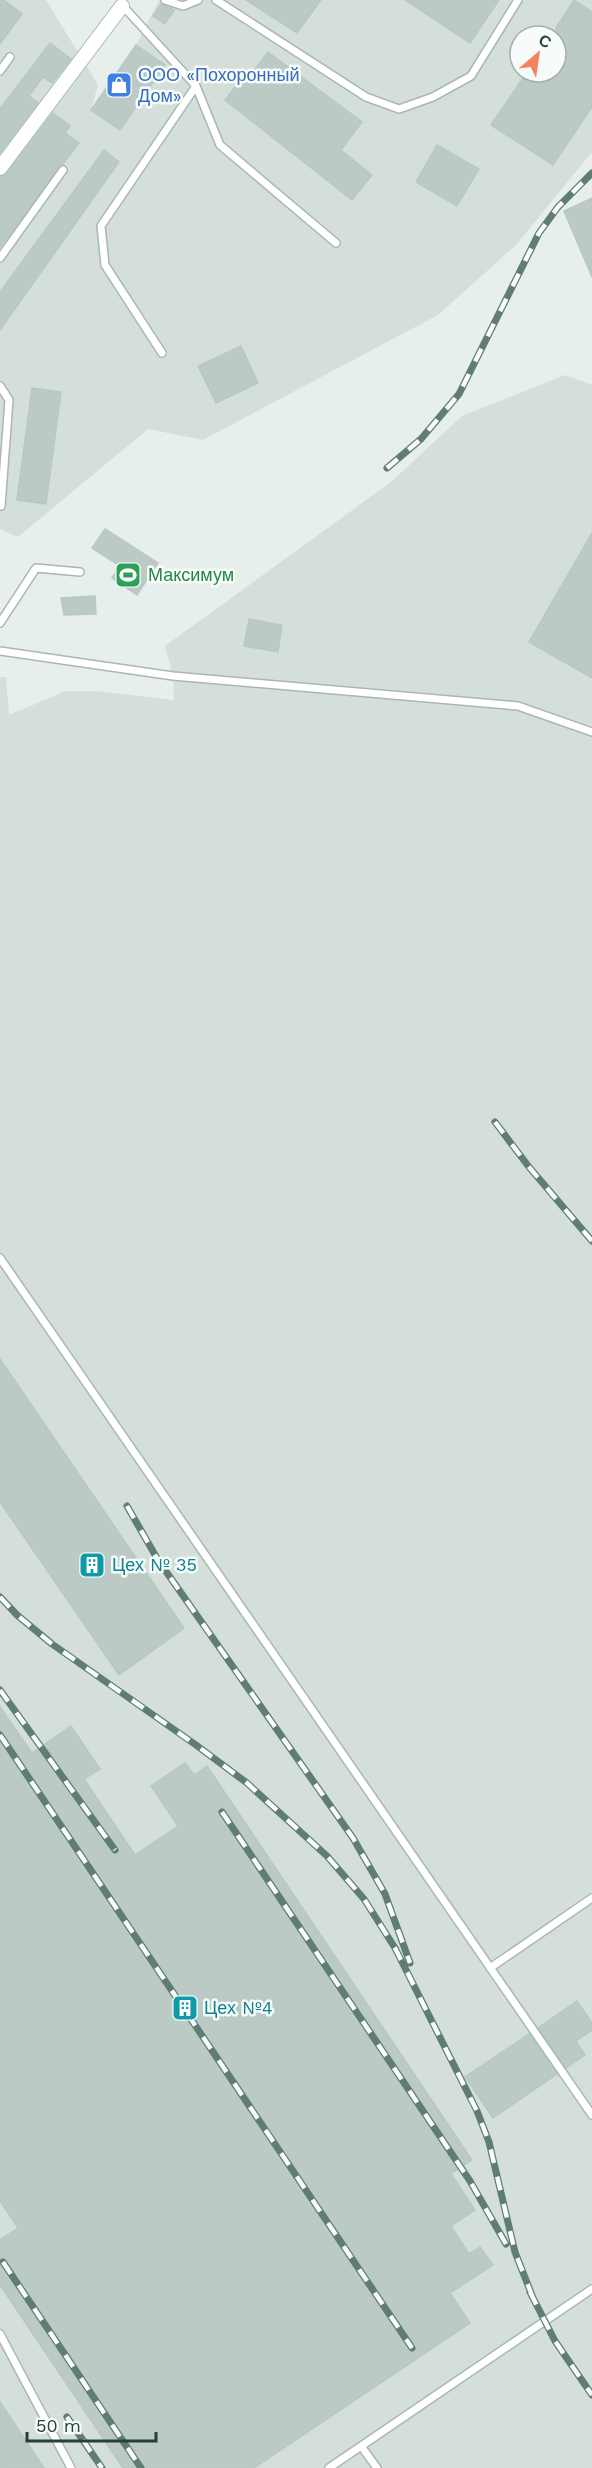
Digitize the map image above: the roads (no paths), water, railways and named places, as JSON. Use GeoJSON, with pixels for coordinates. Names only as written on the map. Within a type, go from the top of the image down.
{"type":"FeatureCollection","features":[{"type":"Feature","properties":{"kind":"street"},"geometry":{"type":"LineString","coordinates":[[0,168],[122,3]]}},
{"type":"Feature","properties":{"kind":"lane"},"geometry":{"type":"LineString","coordinates":[[165,0],[183,6],[198,0]]}},
{"type":"Feature","properties":{"kind":"lane"},"geometry":{"type":"LineString","coordinates":[[216,0],[366,97],[399,110],[433,98],[471,76],[518,0]]}},
{"type":"Feature","properties":{"kind":"lane"},"geometry":{"type":"LineString","coordinates":[[122,3],[196,86],[220,145],[336,243]]}},
{"type":"Feature","properties":{"kind":"lane"},"geometry":{"type":"LineString","coordinates":[[0,71],[10,57]]}},
{"type":"Feature","properties":{"kind":"lane"},"geometry":{"type":"LineString","coordinates":[[162,353],[105,265],[101,226],[196,86]]}},
{"type":"Feature","properties":{"kind":"lane"},"geometry":{"type":"LineString","coordinates":[[0,258],[63,170]]}},
{"type":"Feature","properties":{"kind":"lane"},"geometry":{"type":"LineString","coordinates":[[0,386],[9,400],[1,506]]}},
{"type":"Feature","properties":{"kind":"lane"},"geometry":{"type":"LineString","coordinates":[[0,623],[36,568],[80,572]]}},
{"type":"Feature","properties":{"kind":"lane"},"geometry":{"type":"LineString","coordinates":[[0,651],[173,676],[518,706],[592,732]]}},
{"type":"Feature","properties":{"kind":"lane"},"geometry":{"type":"LineString","coordinates":[[0,1257],[592,2115]]}},
{"type":"Feature","properties":{"kind":"lane"},"geometry":{"type":"LineString","coordinates":[[490,1968],[592,1898]]}},
{"type":"Feature","properties":{"kind":"lane"},"geometry":{"type":"LineString","coordinates":[[328,2468],[592,2289]]}},
{"type":"Feature","properties":{"kind":"lane"},"geometry":{"type":"LineString","coordinates":[[0,2334],[71,2468]]}},
{"type":"Feature","properties":{"kind":"lane"},"geometry":{"type":"LineString","coordinates":[[361,2446],[377,2468]]}},
{"type":"Feature","properties":{"kind":"railway"},"geometry":{"type":"LineString","coordinates":[[387,468],[421,439],[459,394],[539,233],[558,207],[592,173]]}},
{"type":"Feature","properties":{"kind":"railway"},"geometry":{"type":"LineString","coordinates":[[495,1122],[529,1167],[592,1241]]}},
{"type":"Feature","properties":{"kind":"railway"},"geometry":{"type":"LineString","coordinates":[[127,1506],[158,1560],[353,1838],[385,1894],[410,1963]]}},
{"type":"Feature","properties":{"kind":"railway"},"geometry":{"type":"LineString","coordinates":[[0,1597],[17,1615],[52,1644],[247,1783],[327,1856],[364,1899],[395,1948],[477,2111],[489,2142],[515,2252],[533,2298]]}},
{"type":"Feature","properties":{"kind":"railway"},"geometry":{"type":"LineString","coordinates":[[0,1690],[115,1850]]}},
{"type":"Feature","properties":{"kind":"railway"},"geometry":{"type":"LineString","coordinates":[[0,1735],[412,2348]]}},
{"type":"Feature","properties":{"kind":"railway"},"geometry":{"type":"LineString","coordinates":[[222,1812],[470,2181],[506,2244]]}},
{"type":"Feature","properties":{"kind":"railway"},"geometry":{"type":"LineString","coordinates":[[3,2262],[141,2468]]}},
{"type":"Feature","properties":{"kind":"railway"},"geometry":{"type":"LineString","coordinates":[[530,2292],[555,2341],[592,2395]]}},
{"type":"Feature","properties":{"kind":"railway"},"geometry":{"type":"LineString","coordinates":[[67,2417],[102,2468]]}},
{"type":"Feature","properties":{"kind":"place","name":"ООО «Похоронный Дом»"},"geometry":{"type":"Point","coordinates":[119,85]}},
{"type":"Feature","properties":{"kind":"place","name":"Максимум"},"geometry":{"type":"Point","coordinates":[128,575]}},
{"type":"Feature","properties":{"kind":"place","name":"Цех № 35"},"geometry":{"type":"Point","coordinates":[92,1565]}},
{"type":"Feature","properties":{"kind":"place","name":"Цех №4"},"geometry":{"type":"Point","coordinates":[185,2008]}}]}
